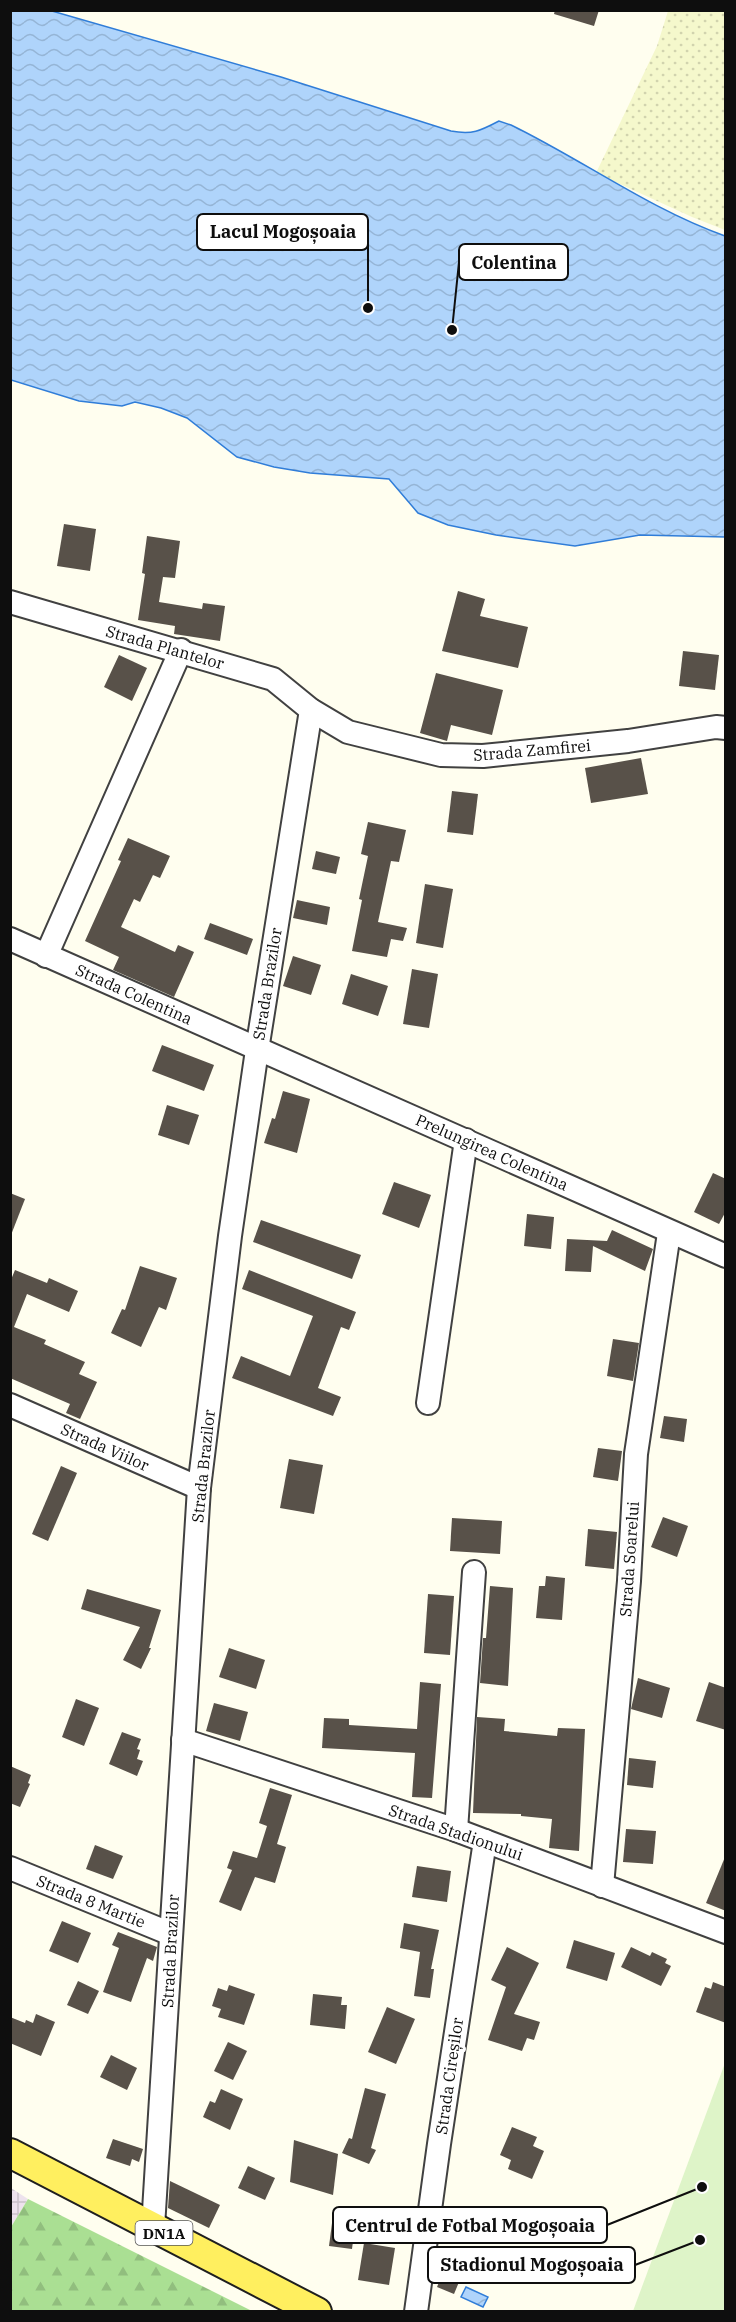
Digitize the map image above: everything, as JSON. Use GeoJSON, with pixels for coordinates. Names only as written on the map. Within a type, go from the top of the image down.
{"type":"FeatureCollection","features":[{"type":"Feature","properties":{"kind":"main road","name":"DN1A"},"geometry":{"type":"LineString","coordinates":[[10,2153],[317,2312]]}},
{"type":"Feature","properties":{"kind":"street","name":"Strada Plantelor"},"geometry":{"type":"LineString","coordinates":[[10,602],[273,679],[310,710]]}},
{"type":"Feature","properties":{"kind":"street"},"geometry":{"type":"LineString","coordinates":[[46,956],[181,651]]}},
{"type":"Feature","properties":{"kind":"street","name":"Strada Zamfirei"},"geometry":{"type":"LineString","coordinates":[[310,710],[348,732],[392,744],[452,755],[483,756],[628,741],[716,727],[726,728]]}},
{"type":"Feature","properties":{"kind":"street","name":"Strada Brazilor"},"geometry":{"type":"LineString","coordinates":[[153,2227],[199,1488],[230,1236],[310,710]]}},
{"type":"Feature","properties":{"kind":"street","name":"Strada Colentina"},"geometry":{"type":"LineString","coordinates":[[10,939],[257,1050]]}},
{"type":"Feature","properties":{"kind":"street","name":"Prelungirea Colentina"},"geometry":{"type":"LineString","coordinates":[[257,1050],[466,1140],[669,1233],[726,1256]]}},
{"type":"Feature","properties":{"kind":"street"},"geometry":{"type":"LineString","coordinates":[[429,1403],[449,1247],[466,1140]]}},
{"type":"Feature","properties":{"kind":"street","name":"Strada Soarelui"},"geometry":{"type":"LineString","coordinates":[[602,1886],[629,1581],[636,1454],[669,1233]]}},
{"type":"Feature","properties":{"kind":"street","name":"Strada Viilor"},"geometry":{"type":"LineString","coordinates":[[10,1405],[199,1488]]}},
{"type":"Feature","properties":{"kind":"street"},"geometry":{"type":"LineString","coordinates":[[456,1830],[474,1572]]}},
{"type":"Feature","properties":{"kind":"street","name":"Strada Stadionului"},"geometry":{"type":"LineString","coordinates":[[183,1740],[456,1830],[726,1932]]}},
{"type":"Feature","properties":{"kind":"street","name":"Strada Cireșilor"},"geometry":{"type":"LineString","coordinates":[[416,2312],[442,2121],[485,1841]]}},
{"type":"Feature","properties":{"kind":"street","name":"Strada 8 Martie"},"geometry":{"type":"LineString","coordinates":[[10,1868],[171,1934]]}},
{"type":"Feature","properties":{"kind":"shaded area"},"geometry":{"type":"Polygon","coordinates":[[[11,2188],[28,2199],[11,2227],[11,2188]]]}},
{"type":"Feature","properties":{"kind":"green space"},"geometry":{"type":"Polygon","coordinates":[[[668,11],[725,11],[725,230],[596,173],[657,46],[668,11]]]}},
{"type":"Feature","properties":{"kind":"green space"},"geometry":{"type":"Polygon","coordinates":[[[725,2063],[725,2311],[633,2311],[725,2063]]]}},
{"type":"Feature","properties":{"kind":"green space"},"geometry":{"type":"Polygon","coordinates":[[[28,2199],[252,2311],[11,2311],[11,2227],[28,2199]]]}},
{"type":"Feature","properties":{"kind":"water"},"geometry":{"type":"Polygon","coordinates":[[[10,11],[52,11],[281,77],[451,131],[465,133],[476,131],[499,121],[538,139],[670,212],[725,236],[725,537],[640,535],[575,546],[496,535],[448,525],[418,513],[389,479],[310,473],[274,467],[237,457],[187,418],[161,408],[135,402],[122,406],[79,401],[11,380],[10,11]]]}},
{"type":"Feature","properties":{"kind":"water"},"geometry":{"type":"Polygon","coordinates":[[[466,2287],[488,2297],[483,2307],[461,2297],[466,2287]]]}},
{"type":"Feature","properties":{"kind":"building"},"geometry":{"type":"Polygon","coordinates":[[[555,10],[599,10],[594,26],[554,14],[555,10]]]}},
{"type":"Feature","properties":{"kind":"building"},"geometry":{"type":"Polygon","coordinates":[[[64,524],[96,529],[90,571],[57,566],[64,524]]]}},
{"type":"Feature","properties":{"kind":"building"},"geometry":{"type":"Polygon","coordinates":[[[147,536],[180,541],[175,578],[163,577],[159,602],[202,609],[203,603],[225,606],[220,641],[174,634],[175,626],[138,620],[145,574],[142,573],[147,536]]]}},
{"type":"Feature","properties":{"kind":"building"},"geometry":{"type":"Polygon","coordinates":[[[458,591],[485,599],[480,616],[528,627],[518,668],[442,651],[458,591]]]}},
{"type":"Feature","properties":{"kind":"building"},"geometry":{"type":"Polygon","coordinates":[[[683,651],[719,655],[715,690],[679,686],[683,651]]]}},
{"type":"Feature","properties":{"kind":"building"},"geometry":{"type":"Polygon","coordinates":[[[119,655],[147,668],[132,701],[104,687],[119,655]]]}},
{"type":"Feature","properties":{"kind":"building"},"geometry":{"type":"Polygon","coordinates":[[[436,673],[503,690],[492,735],[451,725],[447,741],[420,733],[436,673]]]}},
{"type":"Feature","properties":{"kind":"building"},"geometry":{"type":"Polygon","coordinates":[[[641,758],[648,794],[591,803],[585,768],[641,758]]]}},
{"type":"Feature","properties":{"kind":"building"},"geometry":{"type":"Polygon","coordinates":[[[452,791],[478,794],[473,835],[447,832],[452,791]]]}},
{"type":"Feature","properties":{"kind":"building"},"geometry":{"type":"Polygon","coordinates":[[[368,822],[406,830],[399,862],[391,861],[378,922],[407,928],[403,941],[391,939],[387,957],[352,951],[368,856],[361,854],[368,822]]]}},
{"type":"Feature","properties":{"kind":"building"},"geometry":{"type":"Polygon","coordinates":[[[128,838],[170,856],[160,878],[153,875],[140,902],[134,899],[121,927],[175,952],[178,945],[194,952],[174,997],[113,970],[119,957],[85,941],[121,861],[118,860],[128,838]]]}},
{"type":"Feature","properties":{"kind":"building"},"geometry":{"type":"Polygon","coordinates":[[[316,851],[340,857],[336,874],[312,869],[316,851]]]}},
{"type":"Feature","properties":{"kind":"building"},"geometry":{"type":"Polygon","coordinates":[[[425,884],[453,889],[443,948],[416,943],[425,884]]]}},
{"type":"Feature","properties":{"kind":"building"},"geometry":{"type":"Polygon","coordinates":[[[297,900],[330,907],[327,925],[293,918],[297,900]]]}},
{"type":"Feature","properties":{"kind":"building"},"geometry":{"type":"Polygon","coordinates":[[[210,923],[253,939],[247,955],[204,939],[210,923]]]}},
{"type":"Feature","properties":{"kind":"building"},"geometry":{"type":"Polygon","coordinates":[[[293,956],[321,965],[311,995],[283,986],[293,956]]]}},
{"type":"Feature","properties":{"kind":"building"},"geometry":{"type":"Polygon","coordinates":[[[412,969],[438,974],[429,1028],[403,1024],[412,969]]]}},
{"type":"Feature","properties":{"kind":"building"},"geometry":{"type":"Polygon","coordinates":[[[351,974],[388,986],[378,1016],[342,1004],[351,974]]]}},
{"type":"Feature","properties":{"kind":"building"},"geometry":{"type":"Polygon","coordinates":[[[162,1045],[214,1065],[204,1091],[152,1071],[162,1045]]]}},
{"type":"Feature","properties":{"kind":"building"},"geometry":{"type":"Polygon","coordinates":[[[283,1091],[310,1099],[297,1153],[264,1143],[272,1118],[275,1119],[283,1091]]]}},
{"type":"Feature","properties":{"kind":"building"},"geometry":{"type":"Polygon","coordinates":[[[167,1105],[199,1115],[189,1145],[158,1135],[167,1105]]]}},
{"type":"Feature","properties":{"kind":"building"},"geometry":{"type":"Polygon","coordinates":[[[713,1173],[726,1179],[726,1211],[719,1224],[694,1212],[713,1173]]]}},
{"type":"Feature","properties":{"kind":"building"},"geometry":{"type":"Polygon","coordinates":[[[394,1182],[431,1195],[419,1228],[382,1214],[394,1182]]]}},
{"type":"Feature","properties":{"kind":"building"},"geometry":{"type":"Polygon","coordinates":[[[10,1193],[25,1199],[11,1235],[10,1234],[10,1193]]]}},
{"type":"Feature","properties":{"kind":"building"},"geometry":{"type":"Polygon","coordinates":[[[527,1214],[554,1217],[551,1249],[524,1246],[527,1214]]]}},
{"type":"Feature","properties":{"kind":"building"},"geometry":{"type":"Polygon","coordinates":[[[261,1220],[361,1255],[352,1279],[253,1242],[261,1220]]]}},
{"type":"Feature","properties":{"kind":"building"},"geometry":{"type":"Polygon","coordinates":[[[612,1230],[653,1249],[645,1271],[593,1246],[591,1272],[565,1271],[567,1239],[607,1241],[612,1230]]]}},
{"type":"Feature","properties":{"kind":"building"},"geometry":{"type":"Polygon","coordinates":[[[140,1266],[177,1278],[166,1310],[159,1307],[141,1347],[111,1333],[122,1309],[125,1310],[140,1266]]]}},
{"type":"Feature","properties":{"kind":"building"},"geometry":{"type":"Polygon","coordinates":[[[15,1270],[47,1283],[49,1278],[78,1291],[69,1312],[27,1294],[14,1327],[46,1340],[44,1344],[85,1362],[79,1374],[97,1382],[80,1419],[66,1413],[70,1404],[10,1378],[10,1282],[15,1270]]]}},
{"type":"Feature","properties":{"kind":"building"},"geometry":{"type":"Polygon","coordinates":[[[249,1270],[356,1312],[349,1330],[341,1327],[318,1388],[341,1397],[333,1416],[232,1378],[241,1356],[290,1376],[313,1316],[242,1289],[249,1270]]]}},
{"type":"Feature","properties":{"kind":"building"},"geometry":{"type":"Polygon","coordinates":[[[613,1339],[639,1343],[633,1381],[607,1376],[613,1339]]]}},
{"type":"Feature","properties":{"kind":"building"},"geometry":{"type":"Polygon","coordinates":[[[664,1416],[687,1419],[684,1442],[660,1438],[664,1416]]]}},
{"type":"Feature","properties":{"kind":"building"},"geometry":{"type":"Polygon","coordinates":[[[598,1448],[622,1451],[618,1481],[593,1477],[598,1448]]]}},
{"type":"Feature","properties":{"kind":"building"},"geometry":{"type":"Polygon","coordinates":[[[289,1459],[323,1465],[314,1514],[280,1508],[289,1459]]]}},
{"type":"Feature","properties":{"kind":"building"},"geometry":{"type":"Polygon","coordinates":[[[61,1466],[77,1473],[48,1541],[32,1534],[61,1466]]]}},
{"type":"Feature","properties":{"kind":"building"},"geometry":{"type":"Polygon","coordinates":[[[663,1517],[688,1526],[677,1557],[651,1547],[663,1517]]]}},
{"type":"Feature","properties":{"kind":"building"},"geometry":{"type":"Polygon","coordinates":[[[452,1518],[502,1521],[500,1554],[450,1551],[452,1518]]]}},
{"type":"Feature","properties":{"kind":"building"},"geometry":{"type":"Polygon","coordinates":[[[588,1529],[617,1532],[614,1569],[585,1566],[588,1529]]]}},
{"type":"Feature","properties":{"kind":"building"},"geometry":{"type":"Polygon","coordinates":[[[546,1576],[565,1578],[562,1620],[536,1618],[539,1586],[545,1586],[546,1576]]]}},
{"type":"Feature","properties":{"kind":"building"},"geometry":{"type":"Polygon","coordinates":[[[490,1586],[513,1588],[508,1686],[480,1683],[490,1586]]]}},
{"type":"Feature","properties":{"kind":"building"},"geometry":{"type":"Polygon","coordinates":[[[87,1589],[161,1610],[149,1648],[151,1648],[141,1669],[123,1660],[140,1627],[81,1609],[87,1589]]]}},
{"type":"Feature","properties":{"kind":"building"},"geometry":{"type":"Polygon","coordinates":[[[428,1594],[454,1596],[450,1655],[424,1653],[428,1594]]]}},
{"type":"Feature","properties":{"kind":"building"},"geometry":{"type":"Polygon","coordinates":[[[229,1648],[265,1660],[256,1689],[219,1677],[229,1648]]]}},
{"type":"Feature","properties":{"kind":"building"},"geometry":{"type":"Polygon","coordinates":[[[638,1678],[670,1688],[662,1718],[631,1709],[638,1678]]]}},
{"type":"Feature","properties":{"kind":"building"},"geometry":{"type":"Polygon","coordinates":[[[420,1682],[441,1684],[432,1798],[412,1797],[415,1753],[322,1748],[324,1718],[349,1719],[349,1725],[417,1729],[420,1682]]]}},
{"type":"Feature","properties":{"kind":"building"},"geometry":{"type":"Polygon","coordinates":[[[709,1682],[726,1688],[726,1730],[696,1721],[709,1682]]]}},
{"type":"Feature","properties":{"kind":"building"},"geometry":{"type":"Polygon","coordinates":[[[76,1699],[99,1708],[84,1746],[62,1737],[76,1699]]]}},
{"type":"Feature","properties":{"kind":"building"},"geometry":{"type":"Polygon","coordinates":[[[214,1703],[248,1712],[240,1741],[206,1731],[214,1703]]]}},
{"type":"Feature","properties":{"kind":"building"},"geometry":{"type":"Polygon","coordinates":[[[477,1717],[505,1719],[504,1731],[557,1736],[558,1728],[585,1729],[579,1851],[549,1848],[552,1819],[521,1816],[521,1814],[473,1813],[477,1717]]]}},
{"type":"Feature","properties":{"kind":"building"},"geometry":{"type":"Polygon","coordinates":[[[122,1732],[141,1739],[137,1749],[140,1750],[137,1759],[143,1761],[137,1776],[109,1764],[122,1732]]]}},
{"type":"Feature","properties":{"kind":"building"},"geometry":{"type":"Polygon","coordinates":[[[629,1758],[656,1761],[653,1788],[627,1785],[629,1758]]]}},
{"type":"Feature","properties":{"kind":"building"},"geometry":{"type":"Polygon","coordinates":[[[10,1766],[31,1775],[28,1783],[30,1784],[20,1807],[10,1803],[10,1766]]]}},
{"type":"Feature","properties":{"kind":"building"},"geometry":{"type":"Polygon","coordinates":[[[270,1788],[292,1795],[277,1844],[286,1847],[275,1883],[255,1877],[241,1911],[219,1902],[232,1870],[227,1868],[233,1851],[257,1858],[267,1826],[259,1823],[270,1788]]]}},
{"type":"Feature","properties":{"kind":"building"},"geometry":{"type":"Polygon","coordinates":[[[626,1829],[656,1831],[653,1864],[623,1862],[626,1829]]]}},
{"type":"Feature","properties":{"kind":"building"},"geometry":{"type":"Polygon","coordinates":[[[95,1845],[123,1856],[113,1879],[86,1869],[95,1845]]]}},
{"type":"Feature","properties":{"kind":"building"},"geometry":{"type":"Polygon","coordinates":[[[726,1858],[726,1911],[706,1903],[726,1858]]]}},
{"type":"Feature","properties":{"kind":"building"},"geometry":{"type":"Polygon","coordinates":[[[417,1866],[451,1871],[447,1902],[412,1897],[417,1866]]]}},
{"type":"Feature","properties":{"kind":"building"},"geometry":{"type":"Polygon","coordinates":[[[62,1921],[91,1933],[78,1963],[49,1951],[62,1921]]]}},
{"type":"Feature","properties":{"kind":"building"},"geometry":{"type":"Polygon","coordinates":[[[404,1923],[439,1930],[431,1969],[434,1969],[430,1998],[414,1996],[420,1952],[400,1948],[404,1923]]]}},
{"type":"Feature","properties":{"kind":"building"},"geometry":{"type":"Polygon","coordinates":[[[118,1932],[157,1947],[153,1961],[147,1958],[131,2002],[103,1992],[119,1948],[112,1945],[118,1932]]]}},
{"type":"Feature","properties":{"kind":"building"},"geometry":{"type":"Polygon","coordinates":[[[574,1940],[615,1953],[607,1981],[566,1968],[574,1940]]]}},
{"type":"Feature","properties":{"kind":"building"},"geometry":{"type":"Polygon","coordinates":[[[507,1947],[539,1963],[514,2014],[540,2022],[534,2040],[527,2038],[522,2051],[488,2040],[506,1987],[491,1980],[507,1947]]]}},
{"type":"Feature","properties":{"kind":"building"},"geometry":{"type":"Polygon","coordinates":[[[631,1947],[650,1956],[652,1952],[667,1959],[665,1963],[671,1966],[661,1986],[621,1967],[631,1947]]]}},
{"type":"Feature","properties":{"kind":"building"},"geometry":{"type":"Polygon","coordinates":[[[78,1981],[99,1991],[88,2014],[67,2005],[78,1981]]]}},
{"type":"Feature","properties":{"kind":"building"},"geometry":{"type":"Polygon","coordinates":[[[713,1982],[726,1987],[726,2023],[696,2012],[705,1987],[711,1989],[713,1982]]]}},
{"type":"Feature","properties":{"kind":"building"},"geometry":{"type":"Polygon","coordinates":[[[229,1985],[255,1994],[244,2025],[218,2017],[221,2009],[212,2006],[218,1988],[227,1991],[229,1985]]]}},
{"type":"Feature","properties":{"kind":"building"},"geometry":{"type":"Polygon","coordinates":[[[313,1994],[342,1997],[341,2005],[347,2005],[345,2029],[310,2025],[313,1994]]]}},
{"type":"Feature","properties":{"kind":"building"},"geometry":{"type":"Polygon","coordinates":[[[387,2007],[415,2019],[396,2064],[368,2052],[387,2007]]]}},
{"type":"Feature","properties":{"kind":"building"},"geometry":{"type":"Polygon","coordinates":[[[36,2014],[55,2022],[41,2056],[10,2043],[10,2017],[25,2023],[26,2020],[33,2023],[36,2014]]]}},
{"type":"Feature","properties":{"kind":"building"},"geometry":{"type":"Polygon","coordinates":[[[228,2042],[247,2051],[233,2080],[214,2071],[228,2042]]]}},
{"type":"Feature","properties":{"kind":"building"},"geometry":{"type":"Polygon","coordinates":[[[111,2055],[137,2068],[127,2090],[100,2077],[111,2055]]]}},
{"type":"Feature","properties":{"kind":"building"},"geometry":{"type":"Polygon","coordinates":[[[365,2088],[386,2094],[371,2148],[376,2150],[369,2164],[342,2153],[349,2138],[352,2139],[365,2088]]]}},
{"type":"Feature","properties":{"kind":"building"},"geometry":{"type":"Polygon","coordinates":[[[221,2089],[243,2099],[230,2130],[203,2117],[210,2101],[215,2103],[221,2089]]]}},
{"type":"Feature","properties":{"kind":"building"},"geometry":{"type":"Polygon","coordinates":[[[512,2127],[537,2137],[533,2146],[544,2151],[532,2179],[508,2169],[511,2160],[500,2155],[512,2127]]]}},
{"type":"Feature","properties":{"kind":"building"},"geometry":{"type":"Polygon","coordinates":[[[113,2139],[143,2149],[139,2162],[132,2159],[130,2166],[106,2158],[113,2139]]]}},
{"type":"Feature","properties":{"kind":"building"},"geometry":{"type":"Polygon","coordinates":[[[294,2140],[338,2154],[333,2195],[290,2182],[294,2140]]]}},
{"type":"Feature","properties":{"kind":"building"},"geometry":{"type":"Polygon","coordinates":[[[248,2166],[275,2178],[265,2200],[238,2188],[248,2166]]]}},
{"type":"Feature","properties":{"kind":"building"},"geometry":{"type":"Polygon","coordinates":[[[170,2181],[220,2205],[209,2228],[168,2208],[170,2181]]]}},
{"type":"Feature","properties":{"kind":"building"},"geometry":{"type":"Polygon","coordinates":[[[334,2208],[357,2211],[352,2249],[329,2246],[334,2208]]]}},
{"type":"Feature","properties":{"kind":"building"},"geometry":{"type":"Polygon","coordinates":[[[364,2243],[395,2248],[389,2285],[358,2280],[364,2243]]]}},
{"type":"Feature","properties":{"kind":"building"},"geometry":{"type":"Polygon","coordinates":[[[452,2251],[469,2258],[454,2294],[437,2287],[452,2251]]]}},
{"type":"Feature","properties":{"kind":"place","name":"Lacul Mogoșoaia"},"geometry":{"type":"Point","coordinates":[368,308]}},
{"type":"Feature","properties":{"kind":"place","name":"Colentina"},"geometry":{"type":"Point","coordinates":[452,330]}},
{"type":"Feature","properties":{"kind":"place","name":"Centrul de Fotbal Mogoșoaia"},"geometry":{"type":"Point","coordinates":[702,2187]}},
{"type":"Feature","properties":{"kind":"place","name":"Stadionul Mogoșoaia"},"geometry":{"type":"Point","coordinates":[700,2240]}}]}
